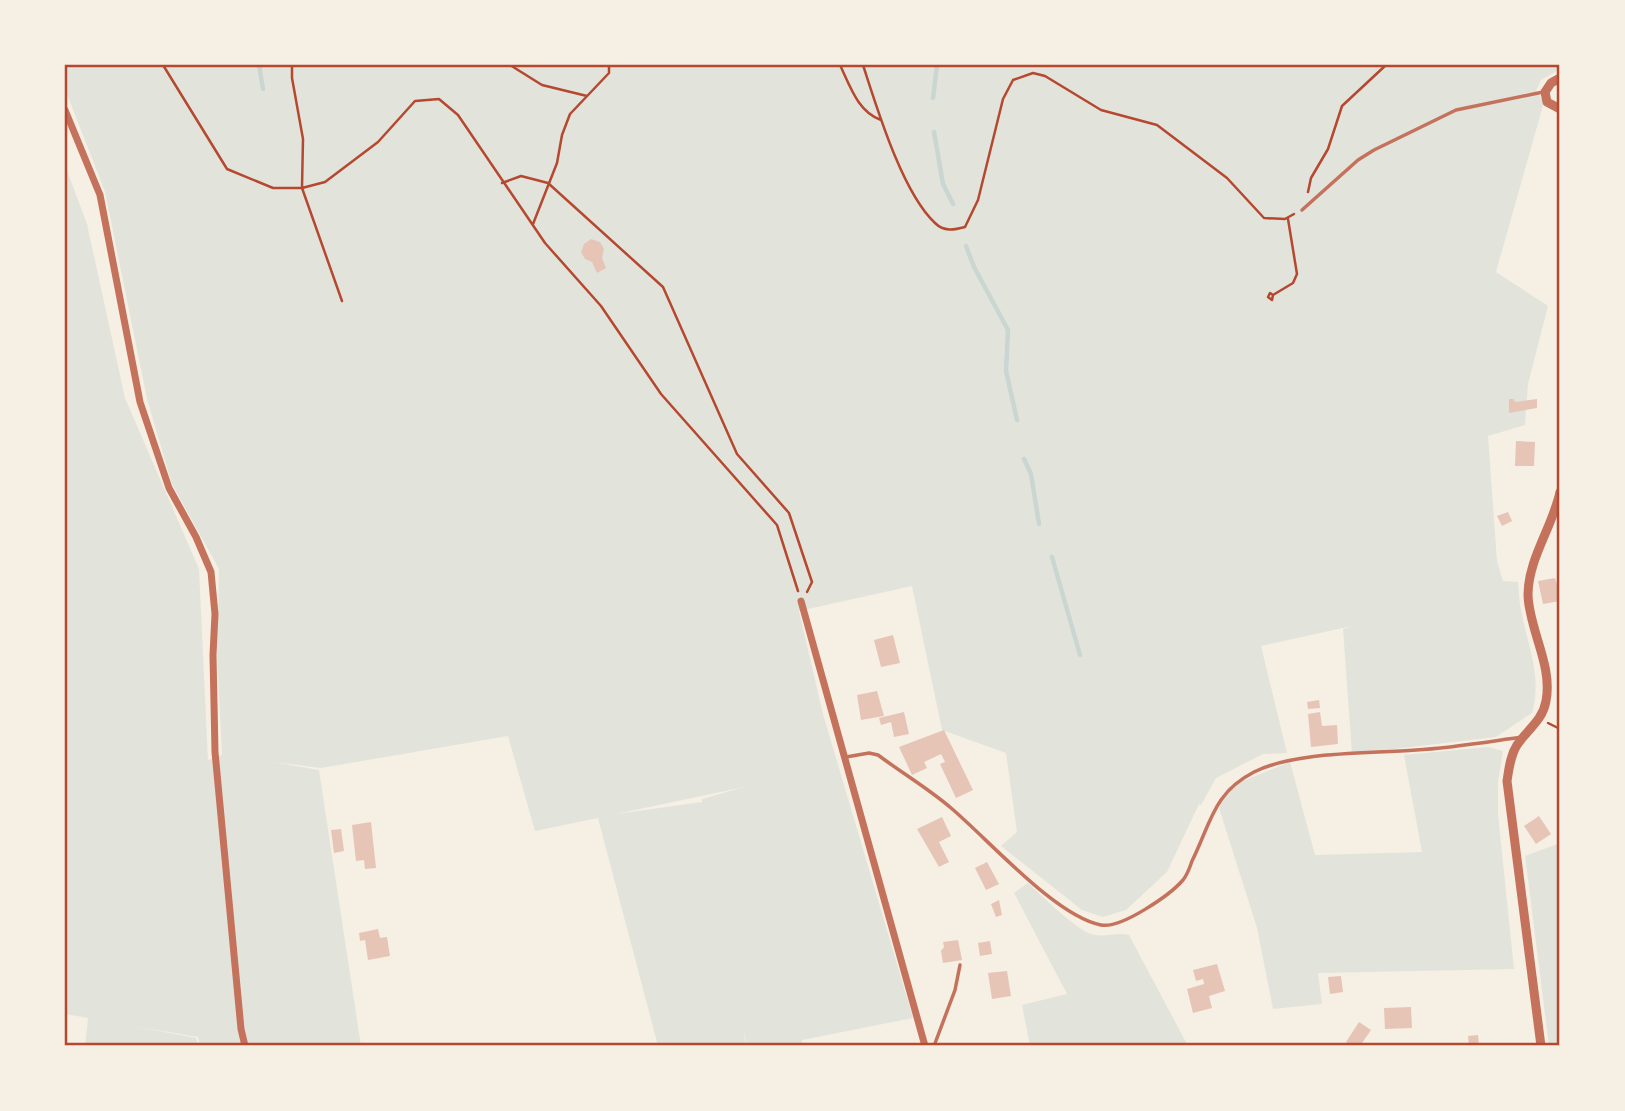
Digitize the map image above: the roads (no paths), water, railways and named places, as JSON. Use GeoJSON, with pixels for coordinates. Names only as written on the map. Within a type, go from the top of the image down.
{"type":"FeatureCollection","features":[{"type":"Feature","properties":{"kind":"street"},"geometry":{"type":"LineString","coordinates":[[1560,78],[1551,83],[1545,92],[1547,102],[1560,109]]}},
{"type":"Feature","properties":{"kind":"street"},"geometry":{"type":"LineString","coordinates":[[65,110],[100,195],[140,401],[169,488],[196,537],[211,572],[215,614],[215,752],[241,1029],[245,1046]]}},
{"type":"Feature","properties":{"kind":"street"},"geometry":{"type":"LineString","coordinates":[[1541,1046],[1507,796],[1512,755],[1539,719],[1547,699],[1545,669],[1530,611],[1529,579],[1560,492]]}},
{"type":"Feature","properties":{"kind":"street"},"geometry":{"type":"LineString","coordinates":[[802,601],[843,758],[925,1046]]}},
{"type":"Feature","properties":{"kind":"lane"},"geometry":{"type":"LineString","coordinates":[[1302,210],[1358,160],[1456,110],[1545,92]]}},
{"type":"Feature","properties":{"kind":"lane"},"geometry":{"type":"LineString","coordinates":[[843,758],[869,752],[878,755],[950,807],[1052,898],[1080,917],[1107,925],[1125,921],[1138,914],[1183,880],[1216,804],[1234,784],[1274,763],[1420,750],[1524,737]]}},
{"type":"Feature","properties":{"kind":"lane"},"geometry":{"type":"LineString","coordinates":[[934,1046],[955,990],[960,965]]}},
{"type":"Feature","properties":{"kind":"waterway"},"geometry":{"type":"LineString","coordinates":[[259,65],[263,89]]}},
{"type":"Feature","properties":{"kind":"waterway"},"geometry":{"type":"LineString","coordinates":[[933,98],[937,65]]}},
{"type":"Feature","properties":{"kind":"waterway"},"geometry":{"type":"LineString","coordinates":[[934,132],[943,184],[953,204]]}},
{"type":"Feature","properties":{"kind":"waterway"},"geometry":{"type":"LineString","coordinates":[[966,246],[974,267],[1008,330],[1006,371],[1017,420]]}},
{"type":"Feature","properties":{"kind":"waterway"},"geometry":{"type":"LineString","coordinates":[[1024,459],[1031,474],[1039,524]]}},
{"type":"Feature","properties":{"kind":"waterway"},"geometry":{"type":"LineString","coordinates":[[1052,557],[1080,655]]}}]}
